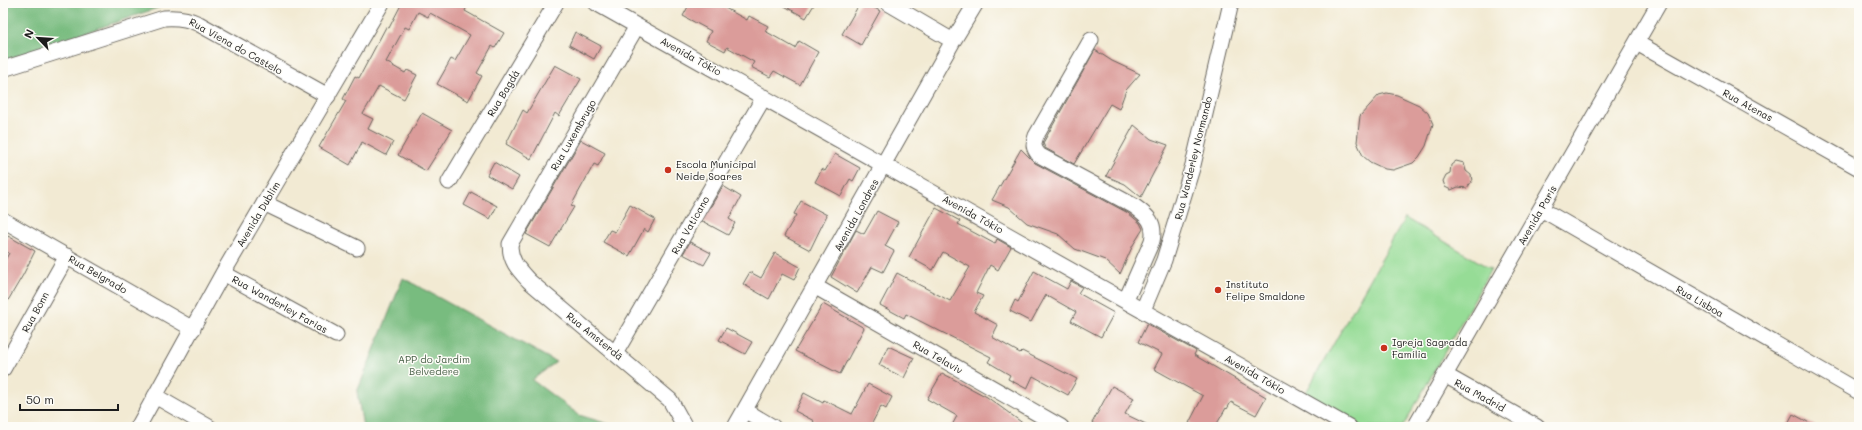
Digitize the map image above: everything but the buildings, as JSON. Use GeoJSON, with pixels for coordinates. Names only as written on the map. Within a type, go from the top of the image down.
{"type":"FeatureCollection","features":[{"type":"Feature","properties":{"kind":"street","name":"Avenida Dublim"},"geometry":{"type":"LineString","coordinates":[[138,427],[223,273],[382,3]]}},
{"type":"Feature","properties":{"kind":"street","name":"Rua Bagdá"},"geometry":{"type":"LineString","coordinates":[[449,182],[556,3]]}},
{"type":"Feature","properties":{"kind":"street","name":"Avenida Tókio"},"geometry":{"type":"LineString","coordinates":[[596,3],[1126,300],[1349,427]]}},
{"type":"Feature","properties":{"kind":"street"},"geometry":{"type":"LineString","coordinates":[[888,3],[953,41]]}},
{"type":"Feature","properties":{"kind":"street","name":"Avenida Londres"},"geometry":{"type":"LineString","coordinates":[[735,427],[746,411],[953,41],[976,3]]}},
{"type":"Feature","properties":{"kind":"street","name":"Rua Wanderley Normando"},"geometry":{"type":"LineString","coordinates":[[1143,310],[1164,260],[1187,187],[1231,3]]}},
{"type":"Feature","properties":{"kind":"street","name":"Avenida Paris"},"geometry":{"type":"LineString","coordinates":[[1415,427],[1659,3]]}},
{"type":"Feature","properties":{"kind":"street","name":"Rua Viena do Castelo"},"geometry":{"type":"LineString","coordinates":[[3,69],[164,18],[176,17],[188,19],[199,24],[328,96]]}},
{"type":"Feature","properties":{"kind":"street","name":"Rua Luxembrugo"},"geometry":{"type":"LineString","coordinates":[[510,244],[637,26]]}},
{"type":"Feature","properties":{"kind":"street"},"geometry":{"type":"LineString","coordinates":[[1091,40],[1036,136],[1034,144],[1035,150],[1039,155],[1134,206],[1145,214],[1152,223],[1154,232],[1152,240],[1126,300]]}},
{"type":"Feature","properties":{"kind":"street","name":"Rua Atenas"},"geometry":{"type":"LineString","coordinates":[[1637,43],[1859,168]]}},
{"type":"Feature","properties":{"kind":"street","name":"Rua Vaticano"},"geometry":{"type":"LineString","coordinates":[[616,352],[764,97]]}},
{"type":"Feature","properties":{"kind":"street"},"geometry":{"type":"LineString","coordinates":[[264,203],[357,248]]}},
{"type":"Feature","properties":{"kind":"street","name":"Rua Lisboa"},"geometry":{"type":"LineString","coordinates":[[1541,209],[1859,392]]}},
{"type":"Feature","properties":{"kind":"street","name":"Rua Belgrado"},"geometry":{"type":"LineString","coordinates":[[3,220],[193,329]]}},
{"type":"Feature","properties":{"kind":"street","name":"Rua Amsterdã"},"geometry":{"type":"LineString","coordinates":[[510,244],[510,252],[514,265],[529,280],[616,352],[670,400],[685,427]]}},
{"type":"Feature","properties":{"kind":"street","name":"Rua Bonn"},"geometry":{"type":"LineString","coordinates":[[3,369],[66,256]]}},
{"type":"Feature","properties":{"kind":"street","name":"Rua Wanderley Farias"},"geometry":{"type":"LineString","coordinates":[[223,273],[336,335]]}},
{"type":"Feature","properties":{"kind":"street","name":"Rua Telaviv"},"geometry":{"type":"LineString","coordinates":[[816,287],[1061,427]]}},
{"type":"Feature","properties":{"kind":"street","name":"Rua Madrid"},"geometry":{"type":"LineString","coordinates":[[1445,375],[1537,427]]}},
{"type":"Feature","properties":{"kind":"street"},"geometry":{"type":"LineString","coordinates":[[155,396],[209,427]]}},
{"type":"Feature","properties":{"kind":"street"},"geometry":{"type":"LineString","coordinates":[[746,411],[773,427]]}},
{"type":"Feature","properties":{"kind":"green space"},"geometry":{"type":"Polygon","coordinates":[[[3,3],[172,3],[3,61],[3,3]]]}},
{"type":"Feature","properties":{"kind":"green space"},"geometry":{"type":"Polygon","coordinates":[[[1405,218],[1491,269],[1404,425],[1401,427],[1363,427],[1304,396],[1405,218]]]}},
{"type":"Feature","properties":{"kind":"green space","name":"APP do Jardim Belvedere"},"geometry":{"type":"Polygon","coordinates":[[[403,278],[556,362],[532,380],[579,415],[618,427],[363,427],[357,392],[403,278]]]}},
{"type":"Feature","properties":{"kind":"place","name":"Escola Municipal Neide Soares"},"geometry":{"type":"Point","coordinates":[668,170]}},
{"type":"Feature","properties":{"kind":"place","name":"Instituto Felipe Smaldone"},"geometry":{"type":"Point","coordinates":[1218,290]}},
{"type":"Feature","properties":{"kind":"place","name":"Igreja Sagrada Família"},"geometry":{"type":"Point","coordinates":[1384,348]}}]}
